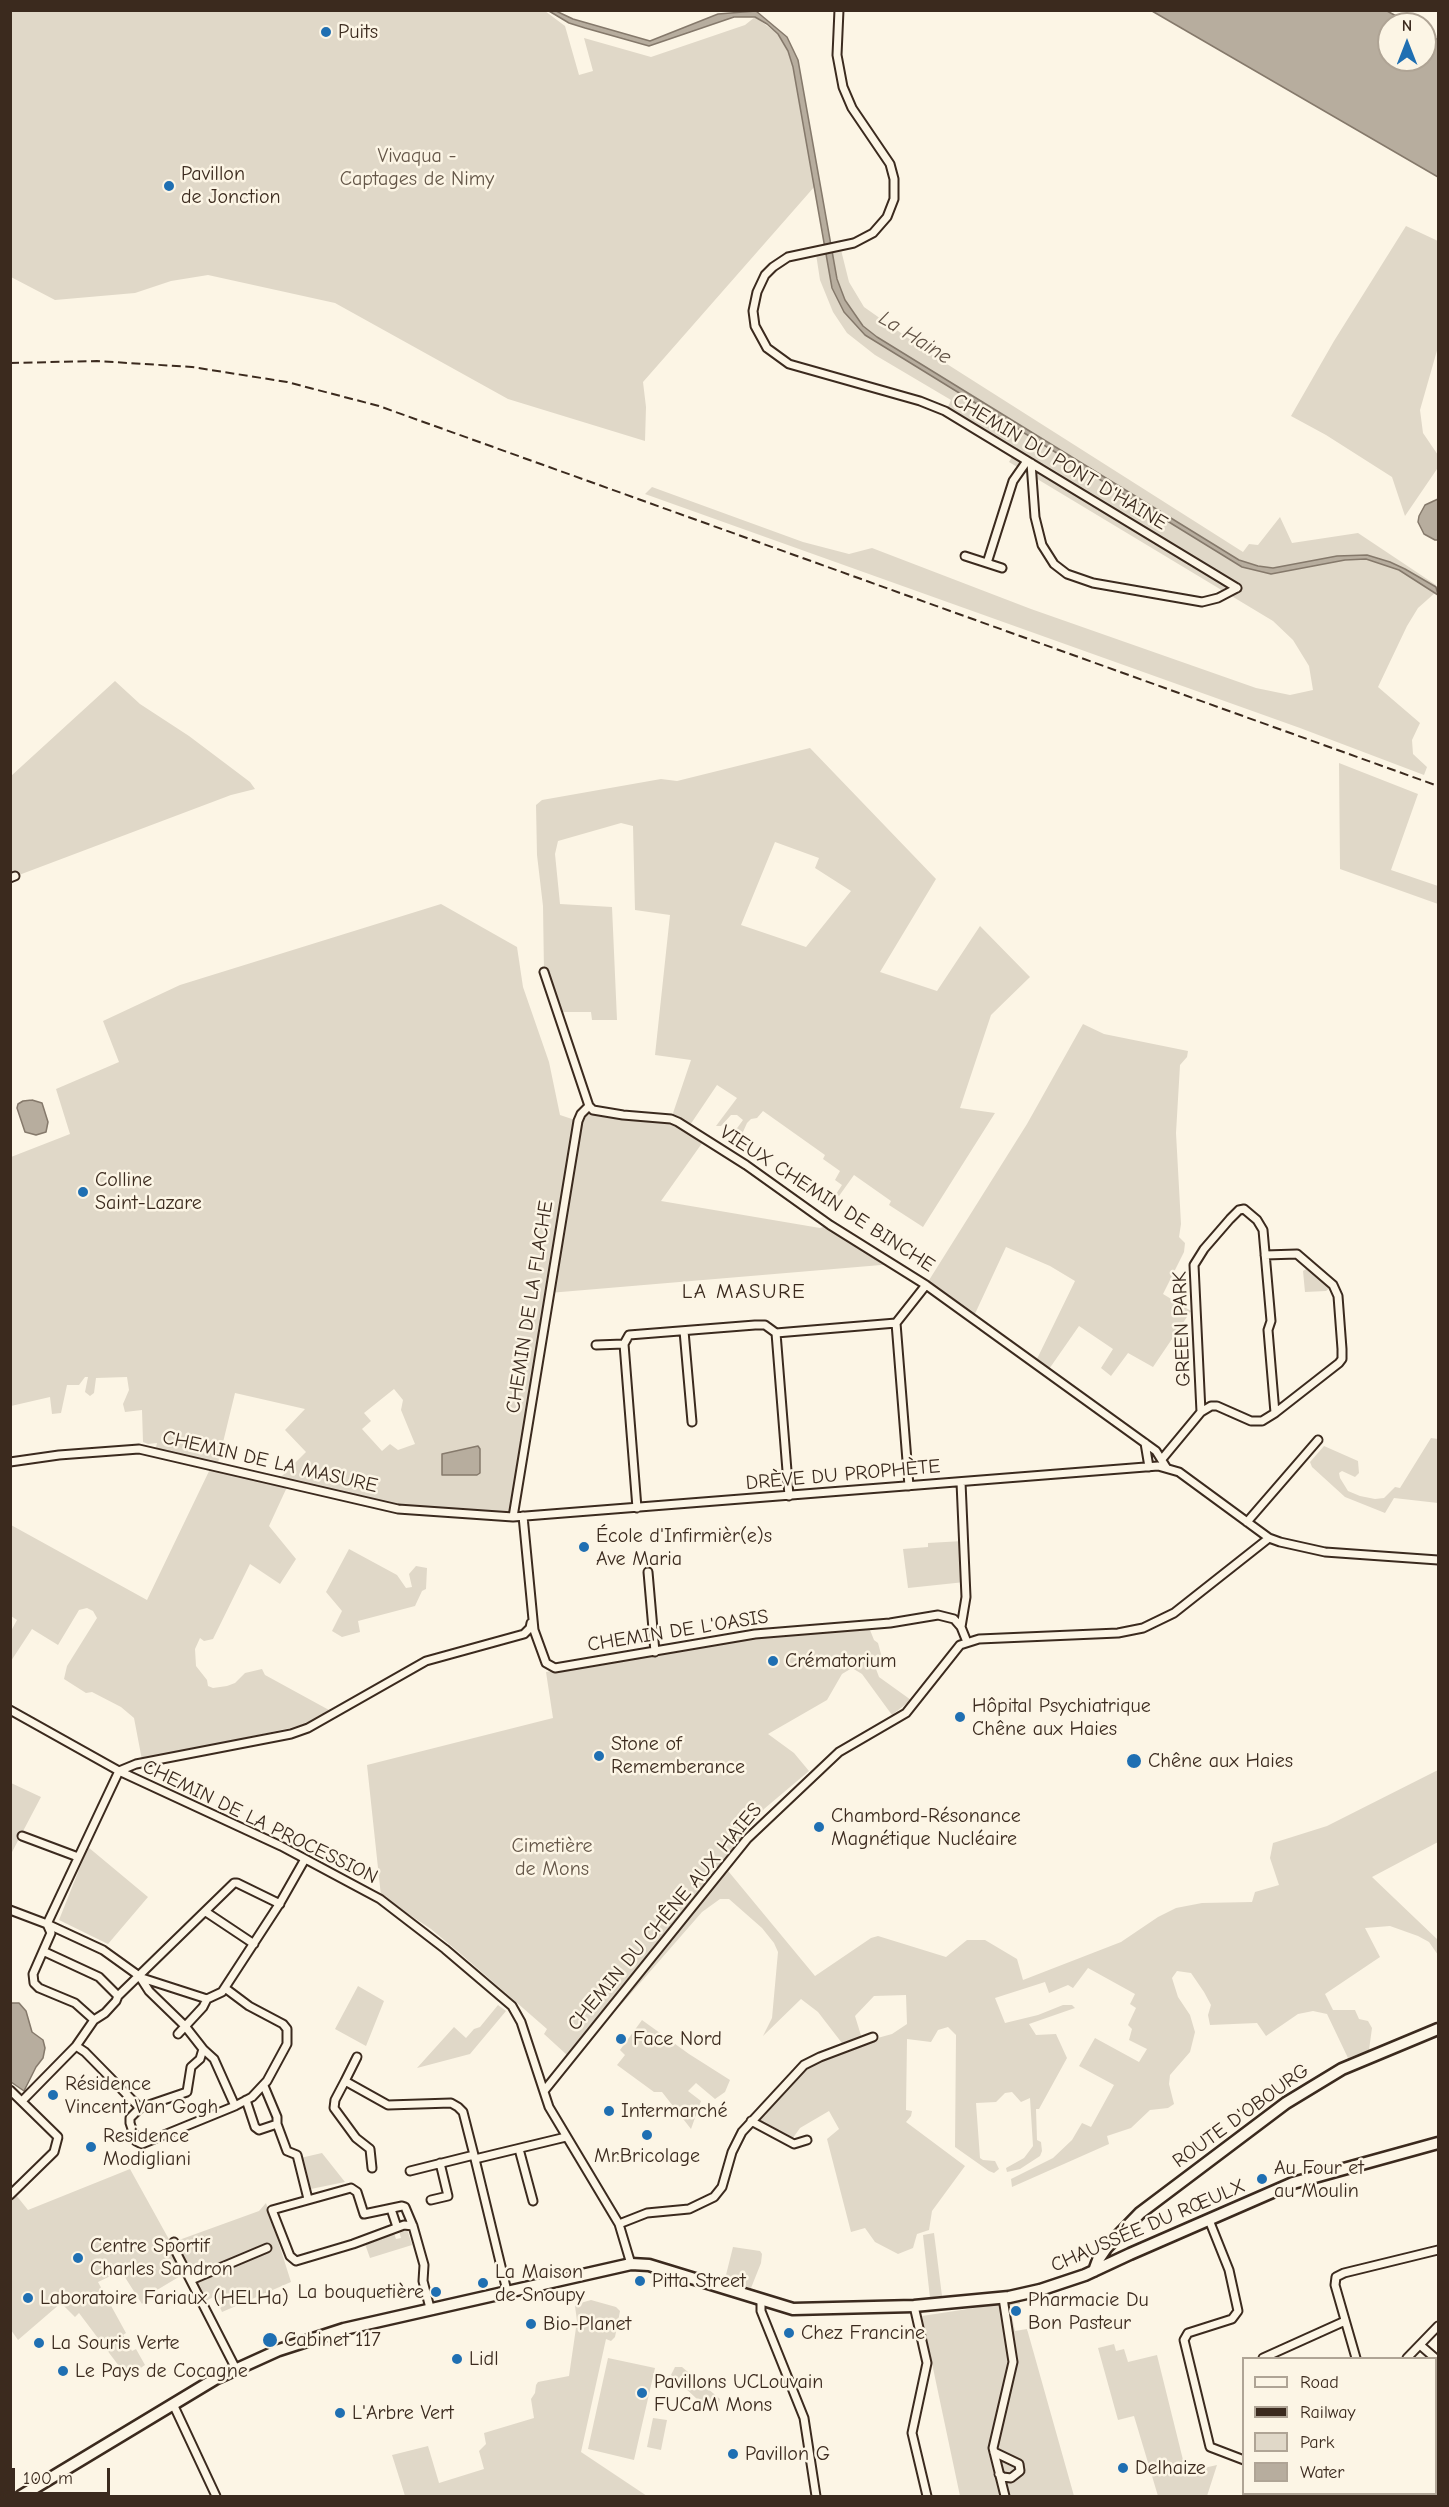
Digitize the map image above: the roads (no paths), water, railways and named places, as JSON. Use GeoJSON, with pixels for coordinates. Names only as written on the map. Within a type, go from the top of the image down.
{"type":"FeatureCollection","features":[{"type":"Feature","properties":{"kind":"main road","name":"ROUTE D'OBOURG"},"geometry":{"type":"LineString","coordinates":[[1094,2271],[1107,2247],[1140,2213],[1286,2103],[1342,2069],[1438,2029]]}},
{"type":"Feature","properties":{"kind":"main road","name":"CHAUSSÉE DU RŒULX"},"geometry":{"type":"LineString","coordinates":[[21,2496],[173,2404],[236,2369],[279,2350],[325,2334],[430,2308],[631,2264],[649,2265],[783,2307],[808,2310],[914,2306],[1003,2298],[1055,2286],[1094,2271],[1293,2183],[1438,2143]]}},
{"type":"Feature","properties":{"kind":"street","name":"CHEMIN DU PONT D'HAINE"},"geometry":{"type":"LineString","coordinates":[[839,10],[837,55],[843,87],[852,108],[890,164],[895,186],[891,208],[880,226],[860,241],[795,255],[779,262],[765,275],[757,292],[753,310],[755,326],[761,340],[772,354],[789,364],[939,408],[1029,462],[1237,588],[1218,598],[1202,602],[1093,583],[1067,574],[1054,564],[1042,545],[1035,517],[1029,462]]}},
{"type":"Feature","properties":{"kind":"street"},"geometry":{"type":"LineString","coordinates":[[987,563],[1013,481],[1029,462]]}},
{"type":"Feature","properties":{"kind":"street"},"geometry":{"type":"LineString","coordinates":[[965,556],[1002,568]]}},
{"type":"Feature","properties":{"kind":"street"},"geometry":{"type":"LineString","coordinates":[[544,972],[589,1106]]}},
{"type":"Feature","properties":{"kind":"street","name":"VIEUX CHEMIN DE BINCHE"},"geometry":{"type":"LineString","coordinates":[[589,1106],[593,1110],[606,1113],[671,1119],[678,1122],[747,1166],[830,1225],[926,1285],[1145,1443],[1162,1459],[1166,1467]]}},
{"type":"Feature","properties":{"kind":"street","name":"CHEMIN DE LA FLACHE"},"geometry":{"type":"LineString","coordinates":[[513,1517],[578,1121],[589,1106]]}},
{"type":"Feature","properties":{"kind":"street","name":"GREEN PARK"},"geometry":{"type":"LineString","coordinates":[[1201,1412],[1194,1265],[1204,1249],[1235,1213],[1244,1209],[1260,1225],[1265,1255],[1271,1321],[1268,1330],[1275,1413]]}},
{"type":"Feature","properties":{"kind":"street","name":"GREEN PARK"},"geometry":{"type":"LineString","coordinates":[[1162,1459],[1201,1412],[1217,1406],[1257,1422],[1275,1413],[1342,1359],[1338,1296],[1333,1285],[1297,1254],[1265,1255]]}},
{"type":"Feature","properties":{"kind":"street"},"geometry":{"type":"LineString","coordinates":[[909,1486],[896,1323],[926,1285]]}},
{"type":"Feature","properties":{"kind":"street"},"geometry":{"type":"LineString","coordinates":[[637,1508],[624,1344],[629,1335],[765,1325],[776,1333],[896,1323]]}},
{"type":"Feature","properties":{"kind":"street"},"geometry":{"type":"LineString","coordinates":[[684,1331],[692,1422]]}},
{"type":"Feature","properties":{"kind":"street"},"geometry":{"type":"LineString","coordinates":[[776,1333],[789,1496]]}},
{"type":"Feature","properties":{"kind":"street"},"geometry":{"type":"LineString","coordinates":[[596,1345],[624,1344]]}},
{"type":"Feature","properties":{"kind":"street"},"geometry":{"type":"LineString","coordinates":[[1247,1522],[1318,1440]]}},
{"type":"Feature","properties":{"kind":"street"},"geometry":{"type":"LineString","coordinates":[[1145,1443],[1149,1467]]}},
{"type":"Feature","properties":{"kind":"street","name":"CHEMIN DE LA MASURE"},"geometry":{"type":"LineString","coordinates":[[10,1462],[59,1455],[139,1449],[398,1509],[523,1516]]}},
{"type":"Feature","properties":{"kind":"street"},"geometry":{"type":"LineString","coordinates":[[1166,1467],[1179,1472],[1269,1538],[1325,1552],[1438,1560]]}},
{"type":"Feature","properties":{"kind":"street","name":"DRÈVE DU PROPHÈTE"},"geometry":{"type":"LineString","coordinates":[[523,1516],[1166,1467]]}},
{"type":"Feature","properties":{"kind":"street"},"geometry":{"type":"LineString","coordinates":[[961,1482],[966,1597],[961,1627],[967,1642],[980,1639],[1118,1634],[1143,1628],[1174,1613],[1269,1538]]}},
{"type":"Feature","properties":{"kind":"street","name":"CHEMIN DE L'OASIS"},"geometry":{"type":"LineString","coordinates":[[523,1516],[531,1617],[544,1659],[549,1666],[555,1668],[770,1632],[890,1623],[938,1615],[954,1619],[961,1627]]}},
{"type":"Feature","properties":{"kind":"street"},"geometry":{"type":"LineString","coordinates":[[648,1572],[655,1652]]}},
{"type":"Feature","properties":{"kind":"street"},"geometry":{"type":"LineString","coordinates":[[94,2020],[75,2003],[39,1988],[34,1983],[33,1974],[45,1952],[51,1933],[47,1924],[119,1771],[136,1764],[291,1734],[308,1728],[426,1661],[524,1634],[530,1628],[531,1617]]}},
{"type":"Feature","properties":{"kind":"street","name":"CHEMIN DU CHÊNE AUX HAIES"},"geometry":{"type":"LineString","coordinates":[[544,2091],[747,1839],[839,1752],[906,1713],[952,1652],[967,1642]]}},
{"type":"Feature","properties":{"kind":"street","name":"CHEMIN DE LA PROCESSION"},"geometry":{"type":"LineString","coordinates":[[10,1710],[119,1771],[236,1824],[375,1896],[402,1914],[512,2006],[521,2022],[554,2117],[619,2224],[631,2264]]}},
{"type":"Feature","properties":{"kind":"street"},"geometry":{"type":"LineString","coordinates":[[22,1836],[78,1857]]}},
{"type":"Feature","properties":{"kind":"street"},"geometry":{"type":"LineString","coordinates":[[10,1910],[103,1950],[140,1977],[207,1999],[222,1992],[225,1988],[280,1904],[304,1859]]}},
{"type":"Feature","properties":{"kind":"street"},"geometry":{"type":"LineString","coordinates":[[22,2101],[76,2046],[94,2020],[105,2013],[118,1996],[140,1977],[227,1889],[237,1883],[280,1904]]}},
{"type":"Feature","properties":{"kind":"street"},"geometry":{"type":"LineString","coordinates":[[206,1912],[254,1944]]}},
{"type":"Feature","properties":{"kind":"street"},"geometry":{"type":"LineString","coordinates":[[45,1952],[99,1977],[118,1996]]}},
{"type":"Feature","properties":{"kind":"street"},"geometry":{"type":"LineString","coordinates":[[140,1977],[149,1991],[185,2026],[214,2059],[235,2106]]}},
{"type":"Feature","properties":{"kind":"street"},"geometry":{"type":"LineString","coordinates":[[203,2049],[200,2059],[190,2067],[188,2092],[140,2108],[130,2118],[136,2141],[142,2144],[235,2106],[264,2086],[287,2044],[287,2029],[283,2024],[249,2006],[225,1988]]}},
{"type":"Feature","properties":{"kind":"street"},"geometry":{"type":"LineString","coordinates":[[178,2034],[204,2007],[207,1999]]}},
{"type":"Feature","properties":{"kind":"street"},"geometry":{"type":"LineString","coordinates":[[619,2224],[647,2213],[689,2209],[714,2197],[722,2187],[739,2139],[751,2121],[804,2065],[873,2037]]}},
{"type":"Feature","properties":{"kind":"street"},"geometry":{"type":"LineString","coordinates":[[76,2046],[85,2052],[140,2108]]}},
{"type":"Feature","properties":{"kind":"street"},"geometry":{"type":"LineString","coordinates":[[357,2057],[335,2100],[334,2108],[356,2138],[370,2149],[372,2168]]}},
{"type":"Feature","properties":{"kind":"street"},"geometry":{"type":"LineString","coordinates":[[345,2081],[388,2105],[455,2105],[463,2112],[507,2291]]}},
{"type":"Feature","properties":{"kind":"street"},"geometry":{"type":"LineString","coordinates":[[264,2086],[277,2117],[277,2124],[287,2151],[297,2155],[308,2199]]}},
{"type":"Feature","properties":{"kind":"street"},"geometry":{"type":"LineString","coordinates":[[10,2090],[58,2137],[54,2152],[10,2195]]}},
{"type":"Feature","properties":{"kind":"street"},"geometry":{"type":"LineString","coordinates":[[246,2100],[255,2127],[259,2130],[277,2124]]}},
{"type":"Feature","properties":{"kind":"street"},"geometry":{"type":"LineString","coordinates":[[751,2121],[794,2144],[807,2140]]}},
{"type":"Feature","properties":{"kind":"street"},"geometry":{"type":"LineString","coordinates":[[410,2170],[519,2149],[566,2137]]}},
{"type":"Feature","properties":{"kind":"street"},"geometry":{"type":"LineString","coordinates":[[519,2149],[533,2201]]}},
{"type":"Feature","properties":{"kind":"street"},"geometry":{"type":"LineString","coordinates":[[431,2200],[448,2196],[440,2163]]}},
{"type":"Feature","properties":{"kind":"street"},"geometry":{"type":"LineString","coordinates":[[413,2226],[407,2224],[299,2260],[292,2259],[272,2210],[351,2188],[357,2192],[362,2212],[369,2215],[405,2207],[413,2226],[424,2265],[423,2281],[430,2308]]}},
{"type":"Feature","properties":{"kind":"street"},"geometry":{"type":"LineString","coordinates":[[392,2209],[397,2227]]}},
{"type":"Feature","properties":{"kind":"street"},"geometry":{"type":"LineString","coordinates":[[1209,2220],[1229,2270],[1238,2311],[1232,2319],[1188,2333],[1184,2340],[1210,2447],[1242,2459]]}},
{"type":"Feature","properties":{"kind":"street"},"geometry":{"type":"LineString","coordinates":[[174,2242],[175,2250],[236,2369]]}},
{"type":"Feature","properties":{"kind":"street"},"geometry":{"type":"LineString","coordinates":[[191,2280],[267,2248]]}},
{"type":"Feature","properties":{"kind":"street"},"geometry":{"type":"LineString","coordinates":[[1356,2357],[1335,2285],[1336,2277],[1344,2273],[1438,2250]]}},
{"type":"Feature","properties":{"kind":"street"},"geometry":{"type":"LineString","coordinates":[[1003,2298],[1013,2362],[994,2443],[994,2452],[1005,2496]]}},
{"type":"Feature","properties":{"kind":"street"},"geometry":{"type":"LineString","coordinates":[[761,2300],[761,2311],[804,2418],[816,2496]]}},
{"type":"Feature","properties":{"kind":"street"},"geometry":{"type":"LineString","coordinates":[[914,2306],[927,2363],[912,2433],[927,2496]]}},
{"type":"Feature","properties":{"kind":"street"},"geometry":{"type":"LineString","coordinates":[[1265,2357],[1346,2321]]}},
{"type":"Feature","properties":{"kind":"street"},"geometry":{"type":"LineString","coordinates":[[1408,2357],[1438,2326]]}},
{"type":"Feature","properties":{"kind":"street"},"geometry":{"type":"LineString","coordinates":[[1420,2345],[1434,2357]]}},
{"type":"Feature","properties":{"kind":"street"},"geometry":{"type":"LineString","coordinates":[[173,2404],[216,2496]]}},
{"type":"Feature","properties":{"kind":"street"},"geometry":{"type":"LineString","coordinates":[[994,2452],[1019,2464],[1020,2471],[1011,2478],[999,2474]]}},
{"type":"Feature","properties":{"kind":"water"},"geometry":{"type":"Polygon","coordinates":[[[549,11],[556,11],[573,19],[650,41],[718,14],[756,11],[787,37],[798,60],[837,279],[845,300],[863,326],[877,337],[1239,560],[1273,568],[1337,556],[1367,555],[1405,569],[1436,587],[1438,595],[1399,570],[1366,559],[1345,560],[1271,574],[1242,567],[865,335],[844,312],[832,288],[793,67],[788,51],[778,34],[767,24],[755,17],[734,17],[649,46],[569,23],[549,11]]]}},
{"type":"Feature","properties":{"kind":"water"},"geometry":{"type":"Polygon","coordinates":[[[1152,11],[1387,11],[1389,12],[1377,12],[1377,72],[1437,72],[1437,39],[1438,177],[1152,11]]]}},
{"type":"Feature","properties":{"kind":"water"},"geometry":{"type":"Polygon","coordinates":[[[1438,499],[1438,540],[1435,540],[1424,534],[1418,522],[1425,505],[1438,499]]]}},
{"type":"Feature","properties":{"kind":"water"},"geometry":{"type":"Polygon","coordinates":[[[32,1100],[42,1103],[48,1122],[46,1132],[36,1135],[25,1132],[17,1108],[18,1104],[23,1101],[32,1100]]]}},
{"type":"Feature","properties":{"kind":"water"},"geometry":{"type":"Polygon","coordinates":[[[478,1446],[480,1473],[477,1475],[442,1475],[442,1454],[478,1446]]]}},
{"type":"Feature","properties":{"kind":"water"},"geometry":{"type":"Polygon","coordinates":[[[11,2003],[19,2003],[26,2011],[32,2032],[43,2040],[45,2048],[43,2058],[24,2091],[11,2082],[11,2003]]]}},
{"type":"Feature","properties":{"kind":"railway"},"geometry":{"type":"LineString","coordinates":[[10,363],[97,361],[192,367],[287,382],[379,406],[1438,786]]}},
{"type":"Feature","properties":{"kind":"place","name":"Puits"},"geometry":{"type":"Point","coordinates":[326,32]}},
{"type":"Feature","properties":{"kind":"place","name":"Pavillon de Jonction"},"geometry":{"type":"Point","coordinates":[169,186]}},
{"type":"Feature","properties":{"kind":"place","name":"Colline Saint-Lazare"},"geometry":{"type":"Point","coordinates":[83,1192]}},
{"type":"Feature","properties":{"kind":"place","name":"École d'Infirmièr(e)s Ave Maria"},"geometry":{"type":"Point","coordinates":[584,1547]}},
{"type":"Feature","properties":{"kind":"place","name":"Crématorium"},"geometry":{"type":"Point","coordinates":[773,1661]}},
{"type":"Feature","properties":{"kind":"place","name":"Hôpital Psychiatrique Chêne aux Haies"},"geometry":{"type":"Point","coordinates":[960,1717]}},
{"type":"Feature","properties":{"kind":"place","name":"Stone of Rememberance"},"geometry":{"type":"Point","coordinates":[599,1756]}},
{"type":"Feature","properties":{"kind":"place","name":"Chêne aux Haies"},"geometry":{"type":"Point","coordinates":[1134,1761]}},
{"type":"Feature","properties":{"kind":"place","name":"Chambord-Résonance Magnétique Nucléaire"},"geometry":{"type":"Point","coordinates":[819,1827]}},
{"type":"Feature","properties":{"kind":"place","name":"Face Nord"},"geometry":{"type":"Point","coordinates":[621,2039]}},
{"type":"Feature","properties":{"kind":"place","name":"Résidence Vincent Van Gogh"},"geometry":{"type":"Point","coordinates":[53,2095]}},
{"type":"Feature","properties":{"kind":"place","name":"Intermarché"},"geometry":{"type":"Point","coordinates":[609,2111]}},
{"type":"Feature","properties":{"kind":"place","name":"Mr.Bricolage"},"geometry":{"type":"Point","coordinates":[647,2135]}},
{"type":"Feature","properties":{"kind":"place","name":"Residence Modigliani"},"geometry":{"type":"Point","coordinates":[91,2147]}},
{"type":"Feature","properties":{"kind":"place","name":"Au Four et au Moulin"},"geometry":{"type":"Point","coordinates":[1262,2179]}},
{"type":"Feature","properties":{"kind":"place","name":"Centre Sportif Charles Sandron"},"geometry":{"type":"Point","coordinates":[78,2258]}},
{"type":"Feature","properties":{"kind":"place","name":"Pitta Street"},"geometry":{"type":"Point","coordinates":[640,2281]}},
{"type":"Feature","properties":{"kind":"place","name":"La Maison de Snoupy"},"geometry":{"type":"Point","coordinates":[483,2283]}},
{"type":"Feature","properties":{"kind":"place","name":"La bouquetière"},"geometry":{"type":"Point","coordinates":[436,2292]}},
{"type":"Feature","properties":{"kind":"place","name":"Laboratoire Fariaux (HELHa)"},"geometry":{"type":"Point","coordinates":[28,2298]}},
{"type":"Feature","properties":{"kind":"place","name":"Pharmacie Du Bon Pasteur"},"geometry":{"type":"Point","coordinates":[1016,2311]}},
{"type":"Feature","properties":{"kind":"place","name":"Bio-Planet"},"geometry":{"type":"Point","coordinates":[531,2324]}},
{"type":"Feature","properties":{"kind":"place","name":"Chez Francine"},"geometry":{"type":"Point","coordinates":[789,2333]}},
{"type":"Feature","properties":{"kind":"place","name":"Cabinet 117"},"geometry":{"type":"Point","coordinates":[270,2340]}},
{"type":"Feature","properties":{"kind":"place","name":"La Souris Verte"},"geometry":{"type":"Point","coordinates":[39,2343]}},
{"type":"Feature","properties":{"kind":"place","name":"Lidl"},"geometry":{"type":"Point","coordinates":[457,2359]}},
{"type":"Feature","properties":{"kind":"place","name":"Le Pays de Cocagne"},"geometry":{"type":"Point","coordinates":[63,2371]}},
{"type":"Feature","properties":{"kind":"place","name":"Pavillons UCLouvain FUCaM Mons"},"geometry":{"type":"Point","coordinates":[642,2393]}},
{"type":"Feature","properties":{"kind":"place","name":"L'Arbre Vert"},"geometry":{"type":"Point","coordinates":[340,2413]}},
{"type":"Feature","properties":{"kind":"place","name":"Pavillon G"},"geometry":{"type":"Point","coordinates":[733,2454]}},
{"type":"Feature","properties":{"kind":"place","name":"Delhaize"},"geometry":{"type":"Point","coordinates":[1123,2468]}},
{"type":"Feature","properties":{"kind":"district","name":"LA MASURE"},"geometry":{"type":"Point","coordinates":[744,1292]}},
{"type":"Feature","properties":{"kind":"park label","name":"Vivaqua - Captages de Nimy"},"geometry":{"type":"Point","coordinates":[417,168]}},
{"type":"Feature","properties":{"kind":"park label","name":"Cimetière de Mons"},"geometry":{"type":"Point","coordinates":[552,1858]}},
{"type":"Feature","properties":{"kind":"water label","name":"La Haine"},"geometry":{"type":"Point","coordinates":[915,338]}}]}
